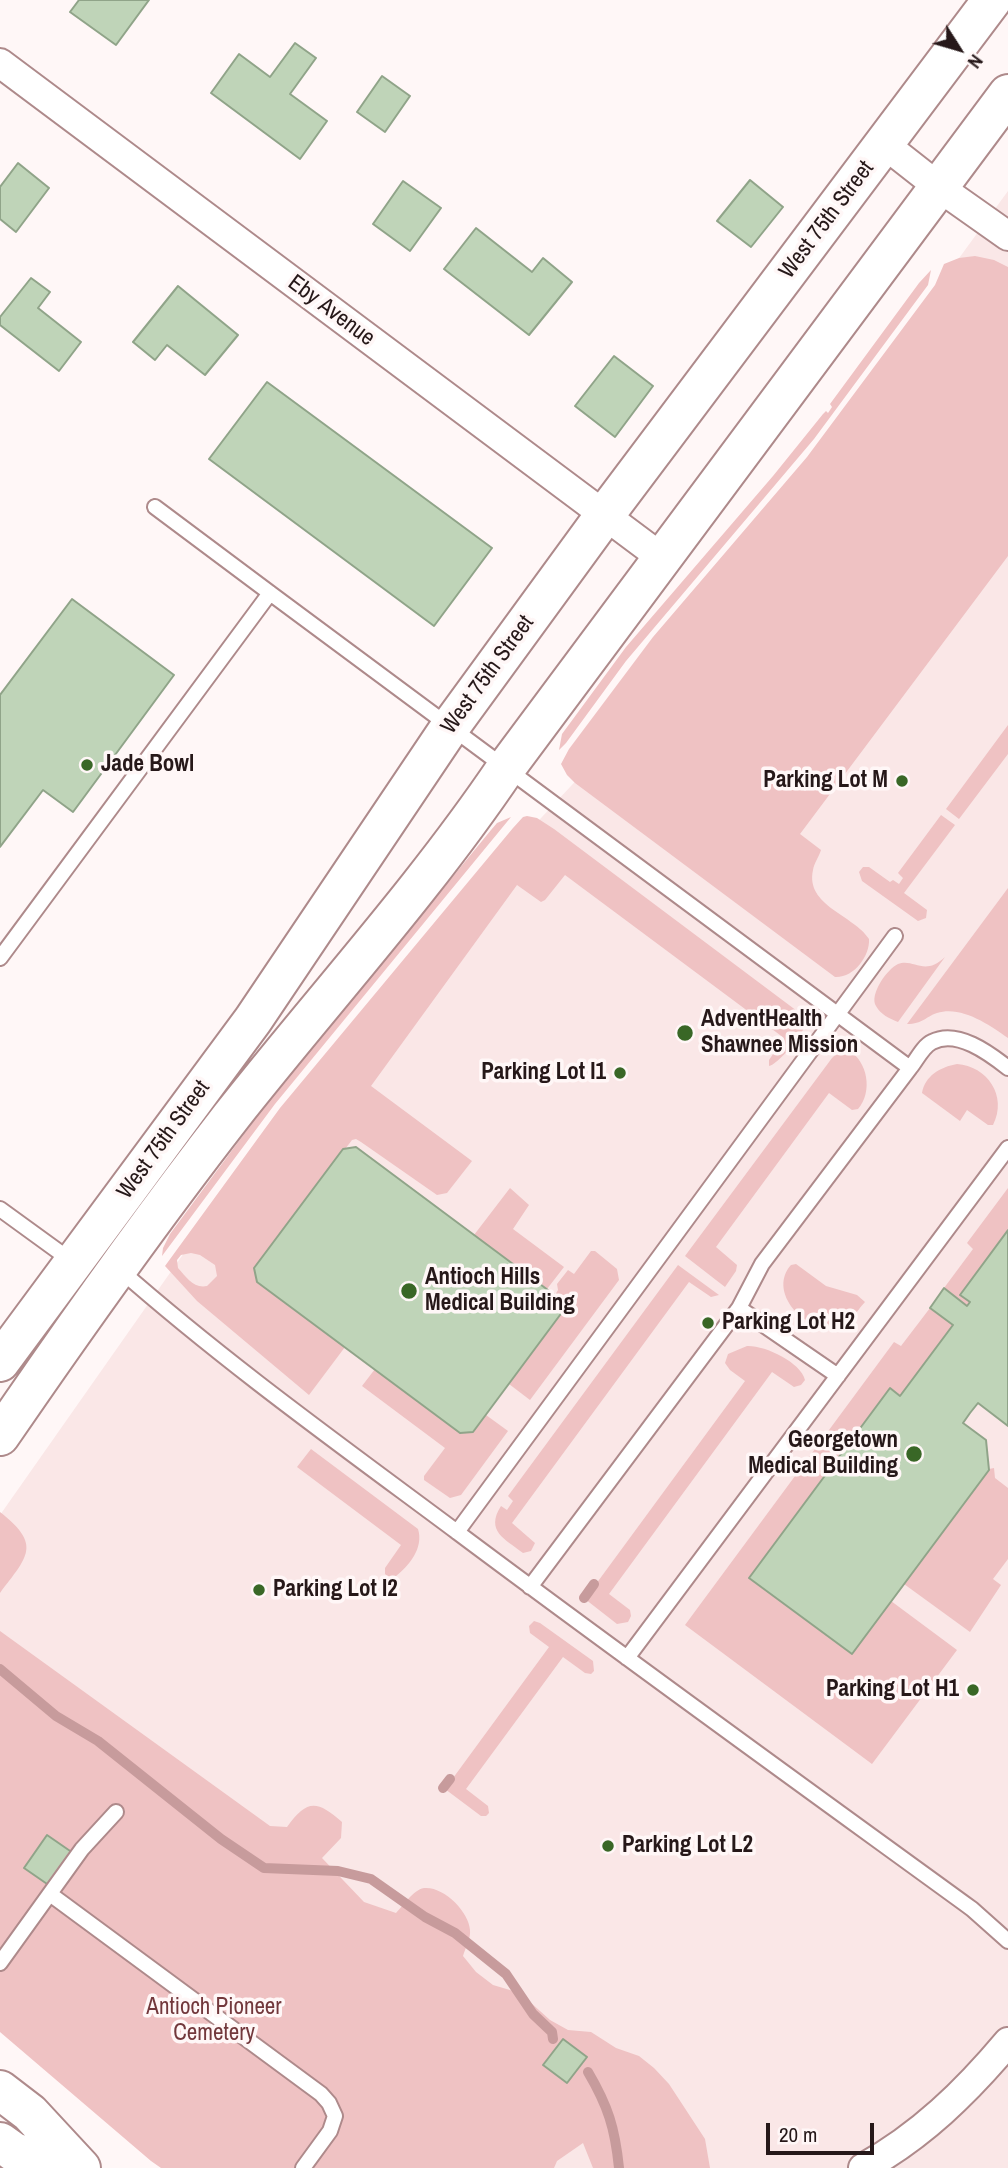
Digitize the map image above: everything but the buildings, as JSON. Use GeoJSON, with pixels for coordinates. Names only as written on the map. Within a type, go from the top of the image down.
{"type":"FeatureCollection","features":[{"type":"Feature","properties":{"kind":"main road","name":"West 75th Street"},"geometry":{"type":"LineString","coordinates":[[0,1362],[253,1020],[450,727],[604,516],[992,0]]}},
{"type":"Feature","properties":{"kind":"main road","name":"West 75th Street"},"geometry":{"type":"LineString","coordinates":[[0,1436],[118,1269],[229,1119],[468,824],[506,768],[1008,94]]}},
{"type":"Feature","properties":{"kind":"main road"},"geometry":{"type":"LineString","coordinates":[[0,2090],[30,2113],[81,2168]]}},
{"type":"Feature","properties":{"kind":"main road"},"geometry":{"type":"LineString","coordinates":[[0,2142],[15,2152],[60,2168]]}},
{"type":"Feature","properties":{"kind":"street","name":"Eby Avenue"},"geometry":{"type":"LineString","coordinates":[[0,63],[663,558]]}},
{"type":"Feature","properties":{"kind":"street"},"geometry":{"type":"LineString","coordinates":[[884,144],[1008,236]]}},
{"type":"Feature","properties":{"kind":"street"},"geometry":{"type":"LineString","coordinates":[[863,2168],[910,2138],[946,2109],[1008,2042]]}},
{"type":"Feature","properties":{"kind":"lane"},"geometry":{"type":"LineString","coordinates":[[155,507],[910,1068]]}},
{"type":"Feature","properties":{"kind":"lane"},"geometry":{"type":"LineString","coordinates":[[0,958],[270,593]]}},
{"type":"Feature","properties":{"kind":"lane"},"geometry":{"type":"LineString","coordinates":[[457,1532],[895,936]]}},
{"type":"Feature","properties":{"kind":"lane"},"geometry":{"type":"LineString","coordinates":[[530,1587],[739,1308],[762,1264],[930,1043],[947,1038],[977,1047],[1008,1068]]}},
{"type":"Feature","properties":{"kind":"lane"},"geometry":{"type":"LineString","coordinates":[[627,1658],[1008,1148]]}},
{"type":"Feature","properties":{"kind":"lane"},"geometry":{"type":"LineString","coordinates":[[0,1209],[74,1263]]}},
{"type":"Feature","properties":{"kind":"lane"},"geometry":{"type":"LineString","coordinates":[[118,1269],[192,1333],[530,1587],[972,1909],[1008,1941]]}},
{"type":"Feature","properties":{"kind":"lane"},"geometry":{"type":"LineString","coordinates":[[739,1308],[838,1376]]}},
{"type":"Feature","properties":{"kind":"lane"},"geometry":{"type":"LineString","coordinates":[[0,1963],[82,1849],[116,1812]]}},
{"type":"Feature","properties":{"kind":"lane"},"geometry":{"type":"LineString","coordinates":[[50,1894],[321,2094],[335,2116],[330,2130],[303,2168]]}},
{"type":"Feature","properties":{"kind":"shaded area","name":"AdventHealth Shawnee Mission"},"geometry":{"type":"Polygon","coordinates":[[[1008,191],[1008,2168],[521,2168],[0,1684],[0,1515],[198,1233],[527,833],[585,771],[1008,191]]]}},
{"type":"Feature","properties":{"kind":"green space"},"geometry":{"type":"Polygon","coordinates":[[[975,256],[994,260],[1008,267],[1008,556],[800,834],[821,850],[813,870],[812,882],[816,893],[869,939],[867,952],[860,965],[848,974],[835,977],[575,783],[561,764],[569,749],[653,637],[807,457],[935,285],[944,264],[975,256]]]}},
{"type":"Feature","properties":{"kind":"green space"},"geometry":{"type":"Polygon","coordinates":[[[931,270],[928,285],[814,439],[626,661],[559,750],[562,734],[626,647],[823,414],[826,411],[828,413],[832,407],[830,404],[931,270]]]}},
{"type":"Feature","properties":{"kind":"green space"},"geometry":{"type":"Polygon","coordinates":[[[1008,725],[1008,754],[959,819],[946,809],[1008,725]]]}},
{"type":"Feature","properties":{"kind":"green space"},"geometry":{"type":"Polygon","coordinates":[[[941,815],[955,825],[904,893],[927,910],[926,918],[918,921],[862,881],[859,872],[863,867],[869,867],[890,882],[893,880],[899,884],[903,878],[898,873],[941,815]]]}},
{"type":"Feature","properties":{"kind":"green space"},"geometry":{"type":"Polygon","coordinates":[[[511,817],[275,1104],[162,1256],[170,1234],[267,1103],[491,830],[497,823],[511,817]]]}},
{"type":"Feature","properties":{"kind":"green space"},"geometry":{"type":"Polygon","coordinates":[[[523,817],[537,818],[554,829],[797,1011],[804,1027],[789,1050],[769,1066],[769,1060],[784,1038],[565,875],[541,902],[517,885],[371,1086],[472,1161],[447,1193],[437,1195],[361,1142],[352,1140],[254,1268],[257,1282],[345,1347],[309,1395],[197,1301],[165,1266],[280,1108],[523,817]],[[181,1255],[177,1260],[178,1268],[194,1284],[207,1286],[217,1276],[215,1265],[200,1255],[181,1255]]]}},
{"type":"Feature","properties":{"kind":"green space"},"geometry":{"type":"Polygon","coordinates":[[[1008,888],[1008,1038],[975,1018],[956,1012],[937,1013],[920,1022],[907,1024],[1008,888]]]}},
{"type":"Feature","properties":{"kind":"green space"},"geometry":{"type":"Polygon","coordinates":[[[945,957],[898,1022],[878,1009],[874,1001],[877,989],[894,967],[904,963],[931,966],[945,957]]]}},
{"type":"Feature","properties":{"kind":"green space"},"geometry":{"type":"Polygon","coordinates":[[[848,1050],[855,1055],[864,1069],[867,1086],[863,1102],[858,1109],[852,1110],[829,1093],[716,1247],[737,1265],[725,1287],[685,1256],[832,1058],[838,1052],[848,1050]]]}},
{"type":"Feature","properties":{"kind":"green space"},"geometry":{"type":"Polygon","coordinates":[[[957,1064],[977,1070],[992,1084],[998,1104],[993,1125],[988,1125],[967,1110],[960,1121],[922,1093],[926,1082],[934,1073],[957,1064]]]}},
{"type":"Feature","properties":{"kind":"green space"},"geometry":{"type":"Polygon","coordinates":[[[510,1188],[529,1205],[513,1229],[564,1267],[547,1289],[474,1235],[510,1188]]]}},
{"type":"Feature","properties":{"kind":"green space"},"geometry":{"type":"Polygon","coordinates":[[[1008,1188],[1008,1230],[961,1295],[970,1302],[967,1306],[944,1288],[973,1249],[967,1243],[1008,1188]]]}},
{"type":"Feature","properties":{"kind":"green space"},"geometry":{"type":"Polygon","coordinates":[[[591,1251],[595,1251],[617,1269],[619,1280],[530,1400],[509,1384],[563,1311],[560,1299],[555,1295],[557,1284],[568,1270],[574,1274],[591,1251]]]}},
{"type":"Feature","properties":{"kind":"green space"},"geometry":{"type":"Polygon","coordinates":[[[796,1264],[826,1286],[857,1295],[865,1302],[849,1320],[834,1327],[808,1321],[788,1302],[784,1290],[784,1277],[791,1265],[796,1264]]]}},
{"type":"Feature","properties":{"kind":"green space"},"geometry":{"type":"Polygon","coordinates":[[[678,1265],[719,1295],[711,1297],[689,1282],[512,1523],[535,1543],[531,1551],[523,1553],[504,1539],[496,1528],[495,1522],[501,1506],[507,1510],[513,1501],[508,1496],[678,1265]]]}},
{"type":"Feature","properties":{"kind":"green space"},"geometry":{"type":"Polygon","coordinates":[[[930,1308],[953,1325],[852,1654],[891,1601],[957,1650],[872,1764],[685,1625],[894,1342],[901,1346],[930,1308]]]}},
{"type":"Feature","properties":{"kind":"green space"},"geometry":{"type":"Polygon","coordinates":[[[747,1346],[763,1348],[781,1356],[797,1367],[805,1380],[794,1387],[772,1372],[609,1594],[630,1610],[628,1622],[617,1624],[585,1599],[745,1381],[725,1363],[728,1354],[747,1346]]]}},
{"type":"Feature","properties":{"kind":"green space"},"geometry":{"type":"Polygon","coordinates":[[[375,1369],[460,1433],[473,1432],[486,1415],[508,1431],[461,1495],[450,1498],[424,1480],[424,1476],[445,1448],[362,1386],[375,1369]]]}},
{"type":"Feature","properties":{"kind":"green space"},"geometry":{"type":"Polygon","coordinates":[[[311,1449],[418,1529],[417,1550],[410,1562],[395,1577],[390,1578],[385,1574],[385,1568],[401,1545],[297,1467],[311,1449]]]}},
{"type":"Feature","properties":{"kind":"green space"},"geometry":{"type":"Polygon","coordinates":[[[994,1468],[995,1478],[1008,1488],[1008,1559],[993,1579],[1001,1585],[970,1632],[904,1584],[989,1469],[994,1468]]]}},
{"type":"Feature","properties":{"kind":"green space"},"geometry":{"type":"Polygon","coordinates":[[[0,1512],[22,1533],[26,1551],[18,1569],[0,1593],[0,1512]]]}},
{"type":"Feature","properties":{"kind":"green space"},"geometry":{"type":"Polygon","coordinates":[[[534,1621],[593,1661],[594,1671],[591,1674],[585,1673],[563,1657],[466,1789],[488,1806],[489,1813],[481,1816],[445,1789],[549,1647],[530,1633],[529,1626],[534,1621]]]}},
{"type":"Feature","properties":{"kind":"green space","name":"Antioch Pioneer Cemetery"},"geometry":{"type":"Polygon","coordinates":[[[0,1631],[270,1826],[287,1827],[307,1807],[319,1807],[333,1815],[342,1822],[341,1838],[322,1858],[364,1902],[396,1913],[420,1889],[432,1888],[447,1896],[460,1908],[469,1923],[470,1936],[463,1956],[476,1972],[493,1985],[520,1993],[550,2020],[568,2030],[591,2032],[616,2048],[639,2056],[654,2068],[669,2084],[705,2139],[710,2168],[593,2168],[583,2143],[557,2161],[554,2168],[161,2168],[151,2161],[0,2032],[0,1631]]]}},
{"type":"Feature","properties":{"kind":"waterway"},"geometry":{"type":"LineString","coordinates":[[584,1598],[594,1584]]}},
{"type":"Feature","properties":{"kind":"waterway"},"geometry":{"type":"LineString","coordinates":[[0,1669],[56,1716],[98,1741],[221,1839],[264,1868],[338,1871],[371,1879],[425,1917],[455,1933],[506,1974],[533,2014],[552,2032],[553,2039]]}},
{"type":"Feature","properties":{"kind":"waterway"},"geometry":{"type":"LineString","coordinates":[[443,1788],[450,1779]]}},
{"type":"Feature","properties":{"kind":"waterway"},"geometry":{"type":"LineString","coordinates":[[588,2072],[610,2118],[619,2168]]}},
{"type":"Feature","properties":{"kind":"place","name":"Jade Bowl"},"geometry":{"type":"Point","coordinates":[87,765]}},
{"type":"Feature","properties":{"kind":"place","name":"Parking Lot M"},"geometry":{"type":"Point","coordinates":[902,781]}},
{"type":"Feature","properties":{"kind":"place","name":"AdventHealth Shawnee Mission"},"geometry":{"type":"Point","coordinates":[685,1033]}},
{"type":"Feature","properties":{"kind":"place","name":"Parking Lot I1"},"geometry":{"type":"Point","coordinates":[620,1073]}},
{"type":"Feature","properties":{"kind":"place","name":"Antioch Hills Medical Building"},"geometry":{"type":"Point","coordinates":[409,1291]}},
{"type":"Feature","properties":{"kind":"place","name":"Parking Lot H2"},"geometry":{"type":"Point","coordinates":[708,1323]}},
{"type":"Feature","properties":{"kind":"place","name":"Georgetown Medical Building"},"geometry":{"type":"Point","coordinates":[914,1454]}},
{"type":"Feature","properties":{"kind":"place","name":"Parking Lot I2"},"geometry":{"type":"Point","coordinates":[259,1590]}},
{"type":"Feature","properties":{"kind":"place","name":"Parking Lot H1"},"geometry":{"type":"Point","coordinates":[973,1690]}},
{"type":"Feature","properties":{"kind":"place","name":"Parking Lot L2"},"geometry":{"type":"Point","coordinates":[608,1846]}}]}
